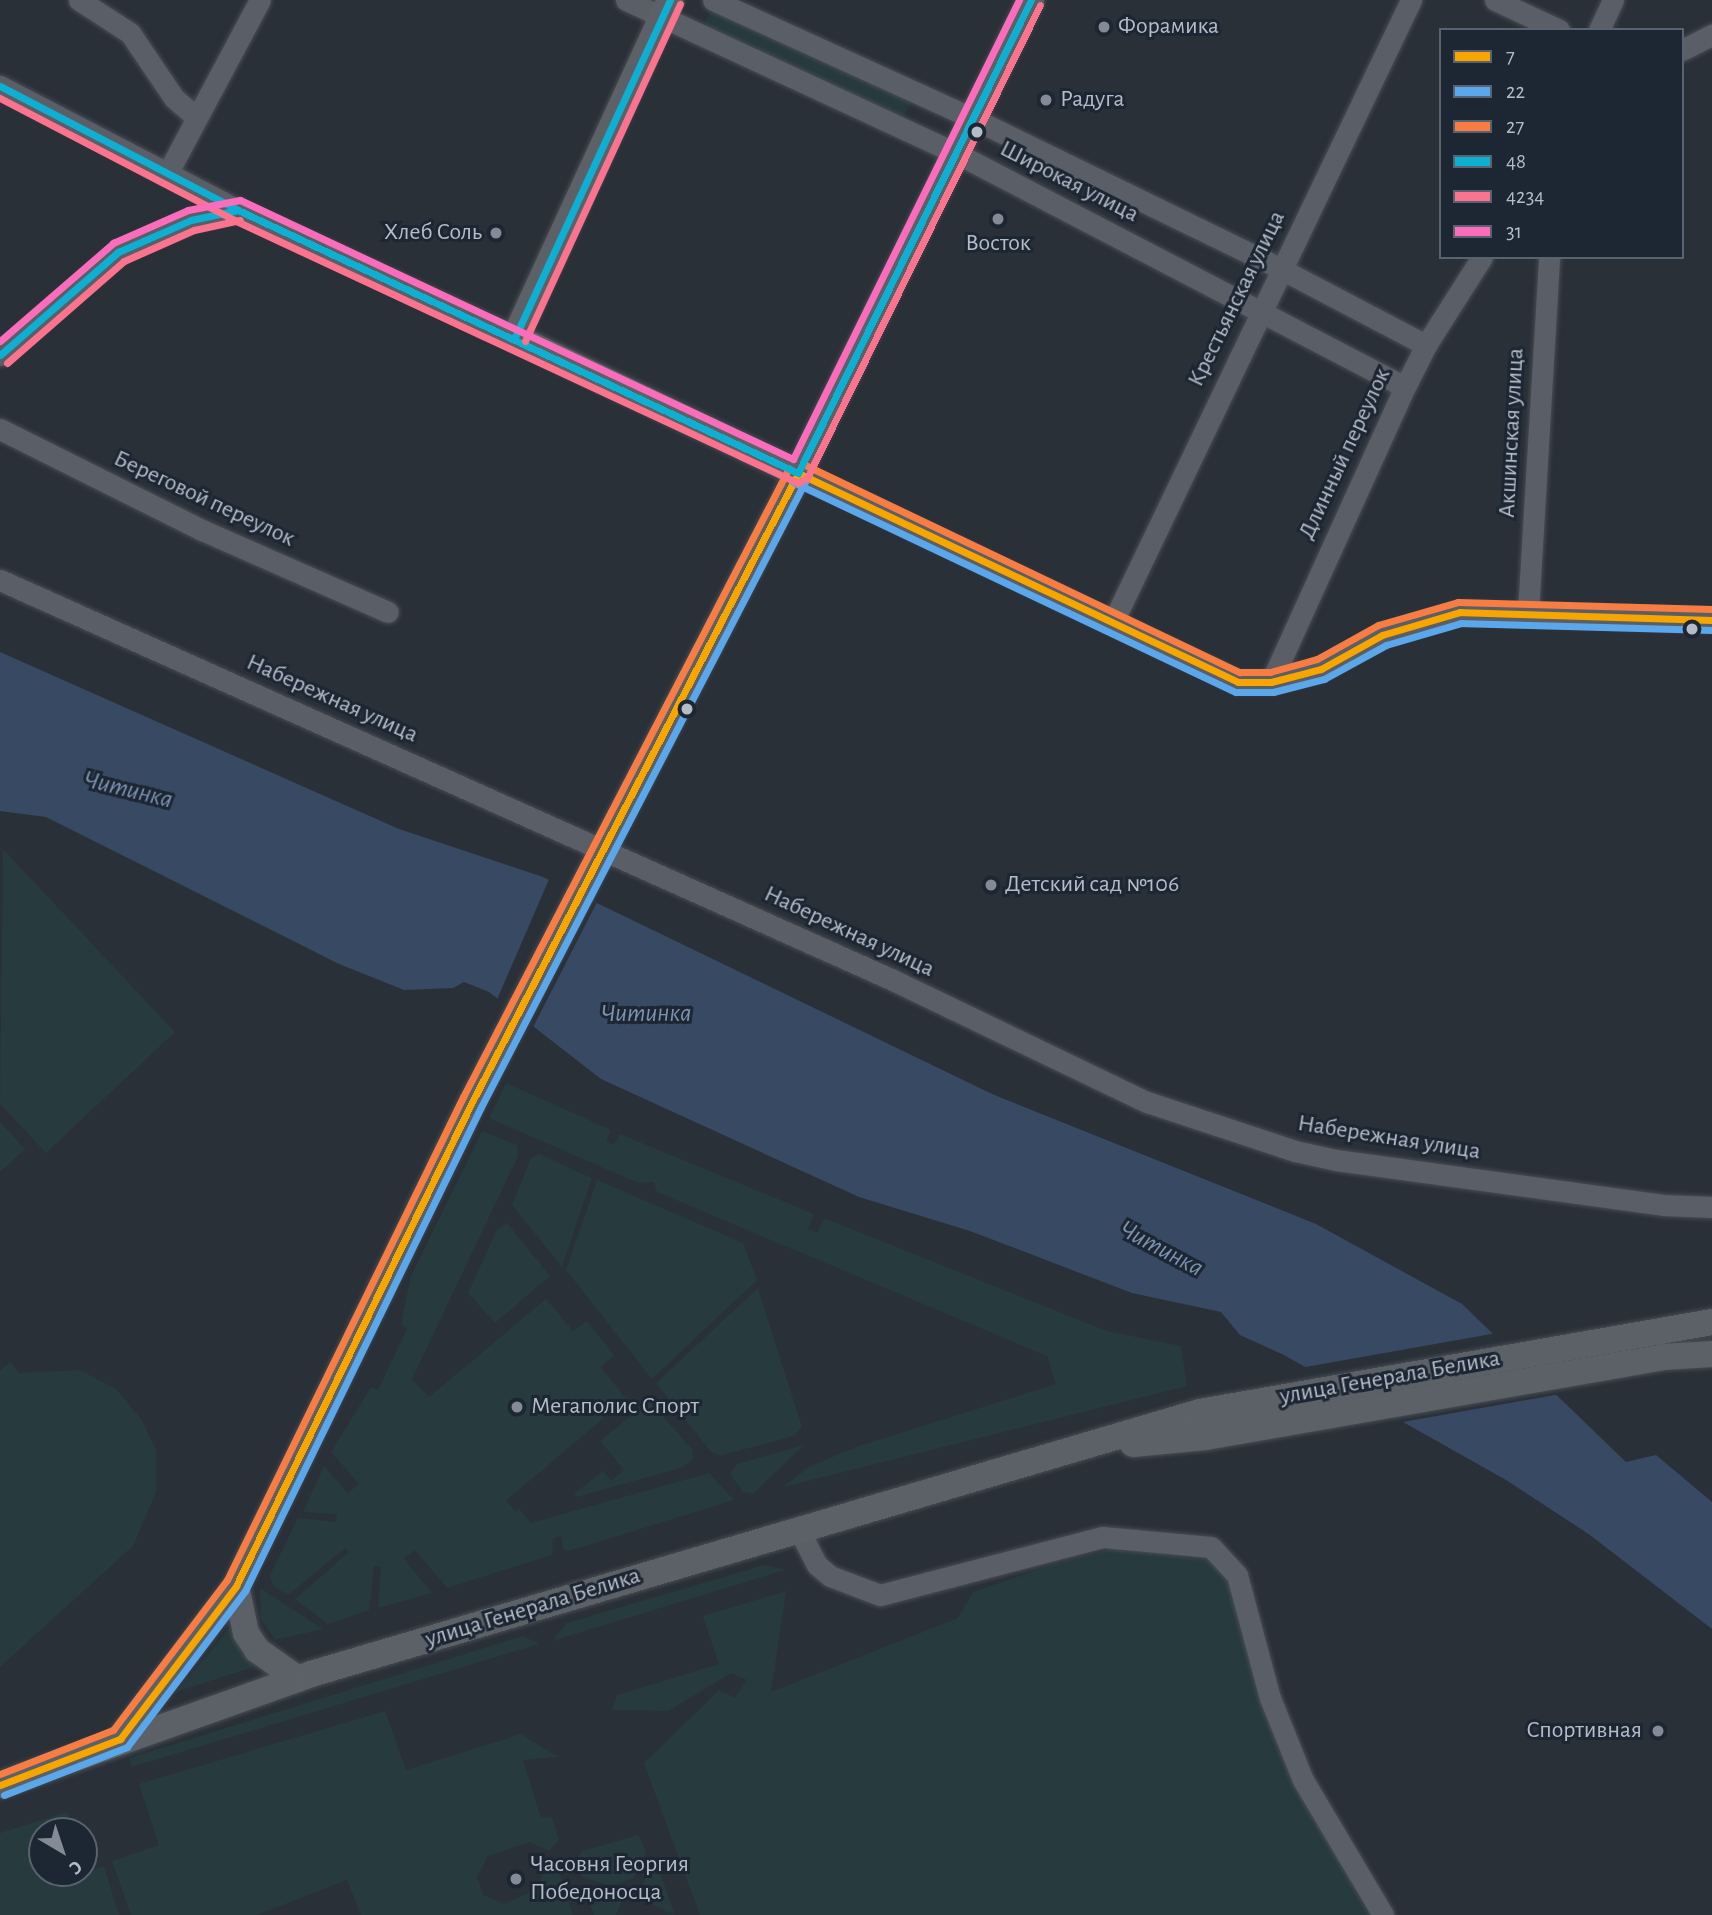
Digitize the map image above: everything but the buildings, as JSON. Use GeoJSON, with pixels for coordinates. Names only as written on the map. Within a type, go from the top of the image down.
{"type":"FeatureCollection","features":[{"type":"Feature","properties":{"kind":"main road"},"geometry":{"type":"LineString","coordinates":[[120,1739],[236,1586],[472,1102],[515,1024],[798,473],[1031,0]]}},
{"type":"Feature","properties":{"kind":"main road"},"geometry":{"type":"LineString","coordinates":[[667,8],[515,337],[798,473]]}},
{"type":"Feature","properties":{"kind":"main road","name":"улица Генерала Белика"},"geometry":{"type":"LineString","coordinates":[[0,1785],[120,1739],[298,1679],[1072,1450],[1659,1329],[1712,1322]]}},
{"type":"Feature","properties":{"kind":"main road","name":"улица Генерала Белика"},"geometry":{"type":"LineString","coordinates":[[1203,1424],[1663,1357],[1712,1354]]}},
{"type":"Feature","properties":{"kind":"main road"},"geometry":{"type":"LineString","coordinates":[[236,1586],[246,1633],[257,1650],[298,1679]]}},
{"type":"Feature","properties":{"kind":"street"},"geometry":{"type":"LineString","coordinates":[[79,0],[130,33],[174,99],[195,116]]}},
{"type":"Feature","properties":{"kind":"street"},"geometry":{"type":"LineString","coordinates":[[167,174],[195,116],[260,0]]}},
{"type":"Feature","properties":{"kind":"street","name":"Широкая улица"},"geometry":{"type":"LineString","coordinates":[[626,0],[667,8],[956,153],[1405,387]]}},
{"type":"Feature","properties":{"kind":"street","name":"Широкая улица"},"geometry":{"type":"LineString","coordinates":[[713,0],[974,119],[1281,269],[1426,345]]}},
{"type":"Feature","properties":{"kind":"street","name":"Крестьянская улица"},"geometry":{"type":"LineString","coordinates":[[1113,622],[1260,310],[1411,0]]}},
{"type":"Feature","properties":{"kind":"street"},"geometry":{"type":"LineString","coordinates":[[1494,0],[1555,28]]}},
{"type":"Feature","properties":{"kind":"street"},"geometry":{"type":"LineString","coordinates":[[1600,28],[1613,0]]}},
{"type":"Feature","properties":{"kind":"street"},"geometry":{"type":"LineString","coordinates":[[1684,49],[1712,35]]}},
{"type":"Feature","properties":{"kind":"street"},"geometry":{"type":"LineString","coordinates":[[0,86],[238,210],[515,337]]}},
{"type":"Feature","properties":{"kind":"street"},"geometry":{"type":"LineString","coordinates":[[0,355],[118,252],[191,220],[238,210]]}},
{"type":"Feature","properties":{"kind":"street","name":"Длинный переулок"},"geometry":{"type":"LineString","coordinates":[[1271,682],[1405,387],[1426,345],[1481,259]]}},
{"type":"Feature","properties":{"kind":"street","name":"Акшинская улица"},"geometry":{"type":"LineString","coordinates":[[1528,613],[1549,259]]}},
{"type":"Feature","properties":{"kind":"street","name":"Береговой переулок"},"geometry":{"type":"LineString","coordinates":[[0,429],[202,530],[388,612]]}},
{"type":"Feature","properties":{"kind":"street"},"geometry":{"type":"LineString","coordinates":[[798,473],[1238,682],[1271,682],[1321,669],[1382,635],[1460,612],[1712,620]]}},
{"type":"Feature","properties":{"kind":"street","name":"Набережная улица"},"geometry":{"type":"LineString","coordinates":[[0,580],[598,859],[1147,1102],[1295,1151],[1663,1205],[1712,1207]]}},
{"type":"Feature","properties":{"kind":"street"},"geometry":{"type":"LineString","coordinates":[[799,1530],[817,1565],[830,1577],[880,1595],[1103,1537],[1211,1547],[1237,1576],[1270,1698],[1303,1780],[1383,1915]]}},
{"type":"Feature","properties":{"kind":"green space"},"geometry":{"type":"Polygon","coordinates":[[[715,3],[913,96],[901,123],[702,29],[715,3]]]}},
{"type":"Feature","properties":{"kind":"green space"},"geometry":{"type":"Polygon","coordinates":[[[3,849],[175,1032],[46,1153],[0,1104],[3,849]]]}},
{"type":"Feature","properties":{"kind":"green space"},"geometry":{"type":"Polygon","coordinates":[[[506,1083],[611,1130],[606,1142],[614,1145],[620,1134],[814,1214],[808,1229],[817,1233],[824,1218],[1107,1331],[1181,1346],[1187,1386],[783,1487],[809,1467],[856,1447],[1056,1384],[1047,1356],[657,1192],[654,1182],[638,1183],[489,1118],[506,1083]]]}},
{"type":"Feature","properties":{"kind":"green space"},"geometry":{"type":"Polygon","coordinates":[[[0,1122],[25,1149],[0,1172],[0,1122]]]}},
{"type":"Feature","properties":{"kind":"green space"},"geometry":{"type":"Polygon","coordinates":[[[482,1131],[517,1145],[518,1156],[412,1379],[429,1397],[546,1299],[573,1331],[587,1321],[614,1355],[601,1367],[626,1399],[506,1501],[515,1511],[519,1509],[531,1523],[709,1473],[734,1500],[569,1551],[563,1549],[561,1536],[553,1539],[552,1555],[447,1588],[415,1550],[404,1559],[432,1593],[378,1608],[381,1567],[374,1566],[369,1610],[328,1624],[295,1599],[349,1552],[345,1548],[288,1595],[273,1586],[270,1575],[298,1518],[336,1522],[337,1514],[303,1512],[324,1466],[348,1493],[359,1484],[331,1452],[371,1387],[378,1390],[407,1329],[401,1325],[410,1278],[482,1131]]]}},
{"type":"Feature","properties":{"kind":"green space"},"geometry":{"type":"Polygon","coordinates":[[[539,1154],[592,1178],[562,1267],[512,1205],[531,1158],[539,1154]]]}},
{"type":"Feature","properties":{"kind":"green space"},"geometry":{"type":"Polygon","coordinates":[[[597,1180],[743,1243],[757,1280],[652,1379],[566,1270],[597,1180]]]}},
{"type":"Feature","properties":{"kind":"green space"},"geometry":{"type":"Polygon","coordinates":[[[507,1223],[550,1276],[495,1323],[468,1293],[497,1230],[507,1223]]]}},
{"type":"Feature","properties":{"kind":"green space"},"geometry":{"type":"Polygon","coordinates":[[[758,1288],[802,1427],[794,1436],[719,1456],[710,1451],[656,1383],[758,1288]]]}},
{"type":"Feature","properties":{"kind":"green space"},"geometry":{"type":"Polygon","coordinates":[[[10,1362],[19,1373],[80,1370],[116,1389],[141,1419],[156,1450],[156,1492],[133,1546],[0,1667],[0,1371],[10,1362]]]}},
{"type":"Feature","properties":{"kind":"green space"},"geometry":{"type":"Polygon","coordinates":[[[649,1401],[693,1450],[693,1459],[683,1467],[577,1497],[574,1494],[603,1471],[611,1481],[624,1470],[600,1441],[649,1401]]]}},
{"type":"Feature","properties":{"kind":"green space"},"geometry":{"type":"Polygon","coordinates":[[[804,1445],[753,1494],[743,1492],[730,1474],[737,1464],[804,1445]]]}},
{"type":"Feature","properties":{"kind":"green space"},"geometry":{"type":"Polygon","coordinates":[[[1117,1548],[1214,1562],[1232,1577],[1267,1720],[1311,1807],[1375,1915],[700,1915],[644,1763],[719,1690],[735,1698],[747,1680],[731,1673],[668,1711],[612,1710],[617,1695],[719,1664],[703,1616],[786,1591],[771,1692],[958,1618],[973,1592],[1050,1565],[1117,1548]]]}},
{"type":"Feature","properties":{"kind":"green space"},"geometry":{"type":"Polygon","coordinates":[[[765,1565],[785,1570],[552,1641],[567,1623],[765,1565]]]}},
{"type":"Feature","properties":{"kind":"green space"},"geometry":{"type":"Polygon","coordinates":[[[260,1588],[323,1629],[275,1640],[261,1619],[260,1588]]]}},
{"type":"Feature","properties":{"kind":"green space"},"geometry":{"type":"Polygon","coordinates":[[[239,1617],[263,1664],[176,1692],[239,1617]]]}},
{"type":"Feature","properties":{"kind":"green space"},"geometry":{"type":"Polygon","coordinates":[[[523,1636],[539,1644],[132,1767],[129,1758],[523,1636]]]}},
{"type":"Feature","properties":{"kind":"green space"},"geometry":{"type":"Polygon","coordinates":[[[385,1711],[406,1770],[521,1734],[558,1757],[523,1760],[541,1818],[552,1817],[559,1840],[549,1851],[529,1842],[488,1856],[477,1877],[483,1895],[504,1904],[540,1888],[542,1871],[557,1866],[573,1915],[361,1915],[347,1880],[257,1915],[131,1915],[112,1861],[159,1845],[139,1784],[385,1711]]]}},
{"type":"Feature","properties":{"kind":"green space"},"geometry":{"type":"Polygon","coordinates":[[[67,1812],[68,1817],[51,1817],[67,1812]]]}},
{"type":"Feature","properties":{"kind":"green space"},"geometry":{"type":"Polygon","coordinates":[[[28,1824],[28,1887],[98,1887],[98,1868],[104,1866],[119,1915],[0,1915],[0,1833],[28,1824]]]}},
{"type":"Feature","properties":{"kind":"green space"},"geometry":{"type":"Polygon","coordinates":[[[638,1835],[646,1851],[634,1878],[611,1886],[582,1877],[576,1861],[582,1851],[638,1835]]]}},
{"type":"Feature","properties":{"kind":"green space"},"geometry":{"type":"Polygon","coordinates":[[[655,1859],[675,1915],[636,1898],[655,1859]]]}},
{"type":"Feature","properties":{"kind":"green space"},"geometry":{"type":"Polygon","coordinates":[[[583,1885],[622,1901],[616,1915],[594,1915],[583,1885]]]}},
{"type":"Feature","properties":{"kind":"water","name":"Читинка"},"geometry":{"type":"Polygon","coordinates":[[[0,652],[399,829],[543,877],[992,1094],[1316,1224],[1462,1304],[1626,1462],[1656,1455],[1712,1502],[1712,1629],[1590,1535],[1506,1480],[1284,1355],[1240,1335],[1221,1312],[1132,1293],[970,1231],[859,1197],[601,1079],[489,992],[464,982],[453,988],[404,990],[339,964],[46,817],[0,811],[0,652]]]}},
{"type":"Feature","properties":{"kind":"pier"},"geometry":{"type":"Polygon","coordinates":[[[550,877],[598,900],[531,1031],[496,1002],[550,877]]]}},
{"type":"Feature","properties":{"kind":"pier"},"geometry":{"type":"Polygon","coordinates":[[[1497,1333],[1560,1394],[1397,1423],[1300,1368],[1497,1333]]]}},
{"type":"Feature","properties":{"kind":"transit line","name":"48"},"geometry":{"type":"LineString","coordinates":[[515,337],[670,0]]}},
{"type":"Feature","properties":{"kind":"transit line","name":"31"},"geometry":{"type":"LineString","coordinates":[[0,341],[113,243],[188,210],[240,200],[793,459],[1019,0]]}},
{"type":"Feature","properties":{"kind":"transit line","name":"48"},"geometry":{"type":"LineString","coordinates":[[0,86],[238,210],[798,473],[1031,0]]}},
{"type":"Feature","properties":{"kind":"transit line","name":"4234"},"geometry":{"type":"LineString","coordinates":[[525,341],[680,4]]}},
{"type":"Feature","properties":{"kind":"transit line","name":"4234"},"geometry":{"type":"LineString","coordinates":[[0,98],[234,220],[798,483],[807,478],[1040,5]]}},
{"type":"Feature","properties":{"kind":"transit line","name":"48"},"geometry":{"type":"LineString","coordinates":[[0,355],[118,252],[191,220],[238,210]]}},
{"type":"Feature","properties":{"kind":"transit line","name":"4234"},"geometry":{"type":"LineString","coordinates":[[7,363],[124,261],[194,230],[240,220]]}},
{"type":"Feature","properties":{"kind":"transit line","name":"27"},"geometry":{"type":"LineString","coordinates":[[803,464],[1240,672],[1270,672],[1317,659],[1378,625],[1458,602],[1712,609]]}},
{"type":"Feature","properties":{"kind":"transit line","name":"27"},"geometry":{"type":"LineString","coordinates":[[0,1774],[113,1730],[227,1580],[463,1097],[789,468]]}},
{"type":"Feature","properties":{"kind":"transit line","name":"7"},"geometry":{"type":"LineString","coordinates":[[798,473],[1238,682],[1271,682],[1321,669],[1382,635],[1460,612],[1712,620]]}},
{"type":"Feature","properties":{"kind":"transit line","name":"7"},"geometry":{"type":"LineString","coordinates":[[0,1785],[120,1739],[236,1586],[472,1102],[798,473]]}},
{"type":"Feature","properties":{"kind":"transit line","name":"22"},"geometry":{"type":"LineString","coordinates":[[4,1795],[127,1747],[245,1591],[481,1107],[807,478]]}},
{"type":"Feature","properties":{"kind":"transit line","name":"22"},"geometry":{"type":"LineString","coordinates":[[793,482],[1236,692],[1273,692],[1324,679],[1386,645],[1461,623],[1712,630]]}},
{"type":"Feature","properties":{"kind":"place","name":"Форамика"},"geometry":{"type":"Point","coordinates":[1104,27]}},
{"type":"Feature","properties":{"kind":"place","name":"Радуга"},"geometry":{"type":"Point","coordinates":[1046,100]}},
{"type":"Feature","properties":{"kind":"place","name":"Восток"},"geometry":{"type":"Point","coordinates":[998,219]}},
{"type":"Feature","properties":{"kind":"place","name":"Хлеб Соль"},"geometry":{"type":"Point","coordinates":[496,233]}},
{"type":"Feature","properties":{"kind":"place","name":"Детский сад №106"},"geometry":{"type":"Point","coordinates":[991,885]}},
{"type":"Feature","properties":{"kind":"place","name":"Мегаполис Спорт"},"geometry":{"type":"Point","coordinates":[517,1407]}},
{"type":"Feature","properties":{"kind":"place","name":"Спортивная"},"geometry":{"type":"Point","coordinates":[1658,1731]}},
{"type":"Feature","properties":{"kind":"place","name":"Часовня Георгия Победоносца"},"geometry":{"type":"Point","coordinates":[516,1879]}}]}
